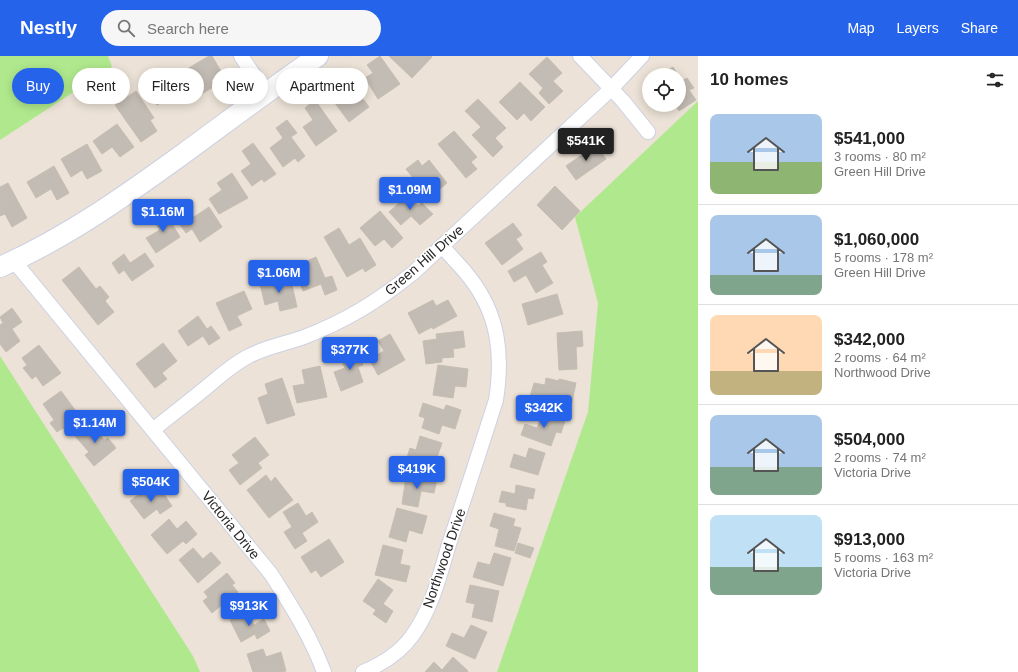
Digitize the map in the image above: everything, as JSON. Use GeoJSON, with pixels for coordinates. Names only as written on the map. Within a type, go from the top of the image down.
{"type":"FeatureCollection","features":[{"type":"Feature","properties":{"kind":"street"},"geometry":{"type":"LineString","coordinates":[[241,56],[249,68]]}},
{"type":"Feature","properties":{"kind":"street"},"geometry":{"type":"LineString","coordinates":[[268,92],[318,56]]}},
{"type":"Feature","properties":{"kind":"street"},"geometry":{"type":"LineString","coordinates":[[580,56],[623,101],[648,132]]}},
{"type":"Feature","properties":{"kind":"street","name":"Green Hill Drive"},"geometry":{"type":"LineString","coordinates":[[153,430],[230,368],[246,357],[264,349],[322,330],[356,313],[387,294],[413,273],[611,89],[642,56]]}},
{"type":"Feature","properties":{"kind":"street"},"geometry":{"type":"LineString","coordinates":[[7,264],[73,229],[127,194],[251,104]]}},
{"type":"Feature","properties":{"kind":"street","name":"Northwood Drive"},"geometry":{"type":"LineString","coordinates":[[364,672],[376,667],[398,652],[421,623],[434,590],[496,400],[500,378],[499,351],[496,330],[489,309],[479,290],[442,246]]}},
{"type":"Feature","properties":{"kind":"street","name":"Victoria Drive"},"geometry":{"type":"LineString","coordinates":[[7,264],[153,430],[271,574],[297,613],[317,653],[324,672]]}},
{"type":"Feature","properties":{"kind":"green space"},"geometry":{"type":"Polygon","coordinates":[[[0,56],[108,56],[112,67],[110,68],[72,68],[72,93],[64,98],[64,68],[12,68],[12,104],[55,104],[0,140],[0,56]]]}},
{"type":"Feature","properties":{"kind":"green space"},"geometry":{"type":"Polygon","coordinates":[[[698,101],[698,672],[497,672],[588,412],[598,303],[575,217],[698,101]]]}},
{"type":"Feature","properties":{"kind":"green space"},"geometry":{"type":"Polygon","coordinates":[[[0,356],[193,656],[200,672],[0,672],[0,356]]]}},
{"type":"Feature","properties":{"kind":"building"},"geometry":{"type":"Polygon","coordinates":[[[209,56],[212,56],[219,68],[212,68],[212,88],[204,93],[204,68],[189,68],[209,56]]]}},
{"type":"Feature","properties":{"kind":"building"},"geometry":{"type":"Polygon","coordinates":[[[380,56],[400,84],[378,99],[368,83],[368,76],[373,73],[367,65],[380,56]]]}},
{"type":"Feature","properties":{"kind":"building"},"geometry":{"type":"Polygon","coordinates":[[[389,56],[431,56],[432,57],[412,78],[389,56]]]}},
{"type":"Feature","properties":{"kind":"building"},"geometry":{"type":"Polygon","coordinates":[[[547,57],[562,73],[553,81],[563,91],[549,104],[539,93],[543,88],[529,74],[547,57]]]}},
{"type":"Feature","properties":{"kind":"building"},"geometry":{"type":"Polygon","coordinates":[[[687,78],[694,88],[689,90],[696,100],[686,106],[687,78]]]}},
{"type":"Feature","properties":{"kind":"building"},"geometry":{"type":"Polygon","coordinates":[[[520,82],[545,107],[531,121],[524,113],[517,120],[499,102],[520,82]]]}},
{"type":"Feature","properties":{"kind":"building"},"geometry":{"type":"Polygon","coordinates":[[[136,91],[138,94],[138,104],[145,104],[154,118],[150,120],[157,131],[141,142],[115,105],[130,104],[130,95],[136,91]]]}},
{"type":"Feature","properties":{"kind":"building"},"geometry":{"type":"Polygon","coordinates":[[[478,99],[506,128],[495,138],[503,147],[493,157],[472,135],[481,127],[465,111],[478,99]]]}},
{"type":"Feature","properties":{"kind":"building"},"geometry":{"type":"Polygon","coordinates":[[[310,104],[318,104],[337,131],[316,146],[303,127],[313,120],[305,108],[310,104]]]}},
{"type":"Feature","properties":{"kind":"building"},"geometry":{"type":"Polygon","coordinates":[[[336,104],[367,104],[369,107],[349,122],[336,104]]]}},
{"type":"Feature","properties":{"kind":"building"},"geometry":{"type":"Polygon","coordinates":[[[287,120],[297,133],[291,137],[305,156],[298,162],[295,158],[283,167],[270,148],[283,138],[276,128],[287,120]]]}},
{"type":"Feature","properties":{"kind":"building"},"geometry":{"type":"Polygon","coordinates":[[[117,124],[134,147],[120,157],[112,147],[102,154],[93,141],[117,124]]]}},
{"type":"Feature","properties":{"kind":"building"},"geometry":{"type":"Polygon","coordinates":[[[454,131],[477,157],[471,162],[477,169],[466,178],[438,144],[454,131]]]}},
{"type":"Feature","properties":{"kind":"building"},"geometry":{"type":"Polygon","coordinates":[[[253,143],[276,174],[264,182],[262,179],[252,186],[241,171],[251,164],[242,151],[253,143]]]}},
{"type":"Feature","properties":{"kind":"building"},"geometry":{"type":"Polygon","coordinates":[[[87,144],[102,171],[87,179],[82,170],[71,177],[61,159],[87,144]]]}},
{"type":"Feature","properties":{"kind":"building"},"geometry":{"type":"Polygon","coordinates":[[[596,145],[606,159],[576,180],[566,166],[596,145]]]}},
{"type":"Feature","properties":{"kind":"building"},"geometry":{"type":"Polygon","coordinates":[[[418,160],[422,166],[429,160],[447,183],[429,198],[406,169],[418,160]]]}},
{"type":"Feature","properties":{"kind":"building"},"geometry":{"type":"Polygon","coordinates":[[[54,166],[69,193],[57,200],[51,189],[36,198],[27,182],[54,166]]]}},
{"type":"Feature","properties":{"kind":"building"},"geometry":{"type":"Polygon","coordinates":[[[232,173],[248,198],[219,214],[209,199],[222,190],[217,183],[232,173]]]}},
{"type":"Feature","properties":{"kind":"building"},"geometry":{"type":"Polygon","coordinates":[[[8,183],[27,218],[12,227],[5,214],[0,216],[0,187],[8,183]]]}},
{"type":"Feature","properties":{"kind":"building"},"geometry":{"type":"Polygon","coordinates":[[[555,186],[580,211],[562,230],[537,205],[555,186]]]}},
{"type":"Feature","properties":{"kind":"building"},"geometry":{"type":"Polygon","coordinates":[[[408,195],[418,206],[422,203],[433,214],[420,225],[411,216],[401,225],[389,212],[408,195]]]}},
{"type":"Feature","properties":{"kind":"building"},"geometry":{"type":"Polygon","coordinates":[[[209,207],[222,227],[200,242],[192,229],[186,233],[175,218],[188,209],[194,217],[209,207]]]}},
{"type":"Feature","properties":{"kind":"building"},"geometry":{"type":"Polygon","coordinates":[[[164,211],[180,237],[156,253],[146,238],[160,230],[152,218],[164,211]]]}},
{"type":"Feature","properties":{"kind":"building"},"geometry":{"type":"Polygon","coordinates":[[[380,211],[403,238],[392,248],[384,239],[375,246],[360,228],[380,211]]]}},
{"type":"Feature","properties":{"kind":"building"},"geometry":{"type":"Polygon","coordinates":[[[513,223],[522,235],[516,239],[523,249],[502,265],[485,243],[513,223]]]}},
{"type":"Feature","properties":{"kind":"building"},"geometry":{"type":"Polygon","coordinates":[[[339,228],[349,245],[360,238],[376,265],[365,272],[363,268],[347,277],[324,237],[339,228]]]}},
{"type":"Feature","properties":{"kind":"building"},"geometry":{"type":"Polygon","coordinates":[[[541,252],[547,262],[542,265],[553,283],[536,293],[526,275],[514,282],[508,271],[541,252]]]}},
{"type":"Feature","properties":{"kind":"building"},"geometry":{"type":"Polygon","coordinates":[[[145,253],[154,266],[132,281],[124,270],[119,274],[112,263],[124,254],[130,263],[145,253]]]}},
{"type":"Feature","properties":{"kind":"building"},"geometry":{"type":"Polygon","coordinates":[[[316,257],[325,278],[332,276],[337,290],[325,295],[321,284],[303,291],[293,267],[316,257]]]}},
{"type":"Feature","properties":{"kind":"building"},"geometry":{"type":"Polygon","coordinates":[[[79,267],[96,289],[100,286],[109,297],[105,301],[114,312],[98,325],[62,280],[79,267]]]}},
{"type":"Feature","properties":{"kind":"building"},"geometry":{"type":"Polygon","coordinates":[[[282,278],[285,287],[292,285],[297,307],[280,311],[278,301],[265,305],[260,284],[282,278]]]}},
{"type":"Feature","properties":{"kind":"building"},"geometry":{"type":"Polygon","coordinates":[[[244,291],[252,309],[237,316],[242,325],[229,331],[216,303],[244,291]]]}},
{"type":"Feature","properties":{"kind":"building"},"geometry":{"type":"Polygon","coordinates":[[[557,294],[563,314],[528,325],[522,304],[557,294]]]}},
{"type":"Feature","properties":{"kind":"building"},"geometry":{"type":"Polygon","coordinates":[[[433,300],[436,306],[448,300],[457,316],[433,329],[432,327],[419,334],[408,313],[433,300]]]}},
{"type":"Feature","properties":{"kind":"building"},"geometry":{"type":"Polygon","coordinates":[[[12,308],[22,322],[12,329],[20,341],[6,352],[0,344],[0,325],[3,323],[0,317],[12,308]]]}},
{"type":"Feature","properties":{"kind":"building"},"geometry":{"type":"Polygon","coordinates":[[[198,316],[207,329],[211,326],[220,338],[209,345],[203,336],[188,346],[178,331],[198,316]]]}},
{"type":"Feature","properties":{"kind":"building"},"geometry":{"type":"Polygon","coordinates":[[[463,331],[465,347],[453,349],[454,357],[442,358],[442,362],[426,364],[423,341],[437,339],[436,334],[463,331]]]}},
{"type":"Feature","properties":{"kind":"building"},"geometry":{"type":"Polygon","coordinates":[[[582,331],[583,346],[576,347],[577,369],[559,370],[557,333],[582,331]]]}},
{"type":"Feature","properties":{"kind":"building"},"geometry":{"type":"Polygon","coordinates":[[[390,334],[405,360],[378,375],[369,359],[384,351],[378,341],[390,334]]]}},
{"type":"Feature","properties":{"kind":"building"},"geometry":{"type":"Polygon","coordinates":[[[163,343],[177,361],[162,373],[167,379],[155,388],[136,364],[163,343]]]}},
{"type":"Feature","properties":{"kind":"building"},"geometry":{"type":"Polygon","coordinates":[[[39,345],[61,373],[43,386],[36,376],[32,379],[23,368],[27,365],[22,358],[39,345]]]}},
{"type":"Feature","properties":{"kind":"building"},"geometry":{"type":"Polygon","coordinates":[[[357,350],[363,365],[358,367],[363,382],[341,391],[334,372],[345,368],[340,357],[357,350]]]}},
{"type":"Feature","properties":{"kind":"building"},"geometry":{"type":"Polygon","coordinates":[[[438,365],[468,369],[466,387],[455,386],[453,398],[433,395],[438,365]]]}},
{"type":"Feature","properties":{"kind":"building"},"geometry":{"type":"Polygon","coordinates":[[[320,366],[327,397],[297,403],[293,386],[305,384],[302,370],[320,366]]]}},
{"type":"Feature","properties":{"kind":"building"},"geometry":{"type":"Polygon","coordinates":[[[282,378],[295,415],[267,424],[258,398],[268,394],[265,384],[282,378]]]}},
{"type":"Feature","properties":{"kind":"building"},"geometry":{"type":"Polygon","coordinates":[[[546,378],[576,383],[571,406],[556,403],[555,407],[529,400],[534,383],[545,385],[546,378]]]}},
{"type":"Feature","properties":{"kind":"building"},"geometry":{"type":"Polygon","coordinates":[[[61,391],[84,422],[67,434],[63,428],[57,432],[50,423],[54,420],[43,404],[61,391]]]}},
{"type":"Feature","properties":{"kind":"building"},"geometry":{"type":"Polygon","coordinates":[[[423,403],[444,410],[446,405],[461,410],[455,429],[442,425],[439,434],[422,428],[425,418],[419,416],[423,403]]]}},
{"type":"Feature","properties":{"kind":"building"},"geometry":{"type":"Polygon","coordinates":[[[543,412],[565,421],[561,433],[556,432],[551,446],[521,435],[525,424],[537,428],[543,412]]]}},
{"type":"Feature","properties":{"kind":"building"},"geometry":{"type":"Polygon","coordinates":[[[91,423],[104,440],[108,438],[116,448],[94,466],[85,455],[89,452],[75,436],[91,423]]]}},
{"type":"Feature","properties":{"kind":"building"},"geometry":{"type":"Polygon","coordinates":[[[420,436],[442,443],[436,460],[444,463],[440,475],[405,464],[410,448],[416,450],[420,436]]]}},
{"type":"Feature","properties":{"kind":"building"},"geometry":{"type":"Polygon","coordinates":[[[255,437],[269,455],[258,463],[262,468],[240,485],[229,470],[239,463],[232,455],[255,437]]]}},
{"type":"Feature","properties":{"kind":"building"},"geometry":{"type":"Polygon","coordinates":[[[529,448],[545,453],[538,475],[510,467],[514,454],[526,458],[529,448]]]}},
{"type":"Feature","properties":{"kind":"building"},"geometry":{"type":"Polygon","coordinates":[[[266,475],[271,482],[275,477],[293,500],[269,518],[247,490],[266,475]]]}},
{"type":"Feature","properties":{"kind":"building"},"geometry":{"type":"Polygon","coordinates":[[[423,476],[437,479],[434,493],[421,491],[418,507],[402,504],[406,477],[422,480],[423,476]]]}},
{"type":"Feature","properties":{"kind":"building"},"geometry":{"type":"Polygon","coordinates":[[[516,485],[535,489],[533,499],[528,498],[526,510],[506,506],[506,503],[499,502],[502,491],[515,494],[516,485]]]}},
{"type":"Feature","properties":{"kind":"building"},"geometry":{"type":"Polygon","coordinates":[[[146,489],[152,497],[161,490],[172,506],[160,514],[157,509],[144,519],[130,501],[146,489]]]}},
{"type":"Feature","properties":{"kind":"building"},"geometry":{"type":"Polygon","coordinates":[[[298,503],[306,516],[312,512],[318,522],[302,533],[307,541],[295,549],[284,532],[292,527],[283,512],[298,503]]]}},
{"type":"Feature","properties":{"kind":"building"},"geometry":{"type":"Polygon","coordinates":[[[397,508],[427,516],[422,534],[409,530],[406,542],[389,537],[397,508]]]}},
{"type":"Feature","properties":{"kind":"building"},"geometry":{"type":"Polygon","coordinates":[[[494,513],[515,519],[513,526],[521,528],[514,551],[495,546],[499,529],[490,526],[494,513]]]}},
{"type":"Feature","properties":{"kind":"building"},"geometry":{"type":"Polygon","coordinates":[[[169,519],[177,529],[186,521],[197,534],[186,544],[183,541],[167,554],[151,535],[169,519]]]}},
{"type":"Feature","properties":{"kind":"building"},"geometry":{"type":"Polygon","coordinates":[[[329,539],[344,562],[321,577],[316,570],[311,573],[301,557],[329,539]]]}},
{"type":"Feature","properties":{"kind":"building"},"geometry":{"type":"Polygon","coordinates":[[[518,543],[534,548],[530,558],[515,553],[518,543]]]}},
{"type":"Feature","properties":{"kind":"building"},"geometry":{"type":"Polygon","coordinates":[[[383,545],[403,550],[400,564],[410,566],[406,582],[375,575],[383,545]]]}},
{"type":"Feature","properties":{"kind":"building"},"geometry":{"type":"Polygon","coordinates":[[[193,548],[203,559],[211,552],[221,563],[198,583],[179,560],[193,548]]]}},
{"type":"Feature","properties":{"kind":"building"},"geometry":{"type":"Polygon","coordinates":[[[494,553],[511,558],[503,586],[473,577],[478,562],[490,565],[494,553]]]}},
{"type":"Feature","properties":{"kind":"building"},"geometry":{"type":"Polygon","coordinates":[[[227,573],[235,583],[232,585],[238,592],[212,613],[203,601],[208,597],[204,592],[227,573]]]}},
{"type":"Feature","properties":{"kind":"building"},"geometry":{"type":"Polygon","coordinates":[[[378,579],[393,590],[383,604],[393,611],[386,623],[373,614],[376,610],[363,601],[378,579]]]}},
{"type":"Feature","properties":{"kind":"building"},"geometry":{"type":"Polygon","coordinates":[[[470,585],[499,591],[492,622],[472,617],[475,604],[466,602],[470,585]]]}},
{"type":"Feature","properties":{"kind":"building"},"geometry":{"type":"Polygon","coordinates":[[[246,611],[254,625],[264,619],[270,631],[257,639],[255,634],[241,642],[230,620],[246,611]]]}},
{"type":"Feature","properties":{"kind":"building"},"geometry":{"type":"Polygon","coordinates":[[[471,625],[487,632],[475,659],[446,646],[452,633],[464,638],[471,625]]]}},
{"type":"Feature","properties":{"kind":"building"},"geometry":{"type":"Polygon","coordinates":[[[263,649],[266,657],[281,652],[286,671],[253,672],[247,654],[263,649]]]}},
{"type":"Feature","properties":{"kind":"building"},"geometry":{"type":"Polygon","coordinates":[[[453,657],[468,671],[467,672],[425,672],[434,662],[442,670],[453,657]]]}}]}
